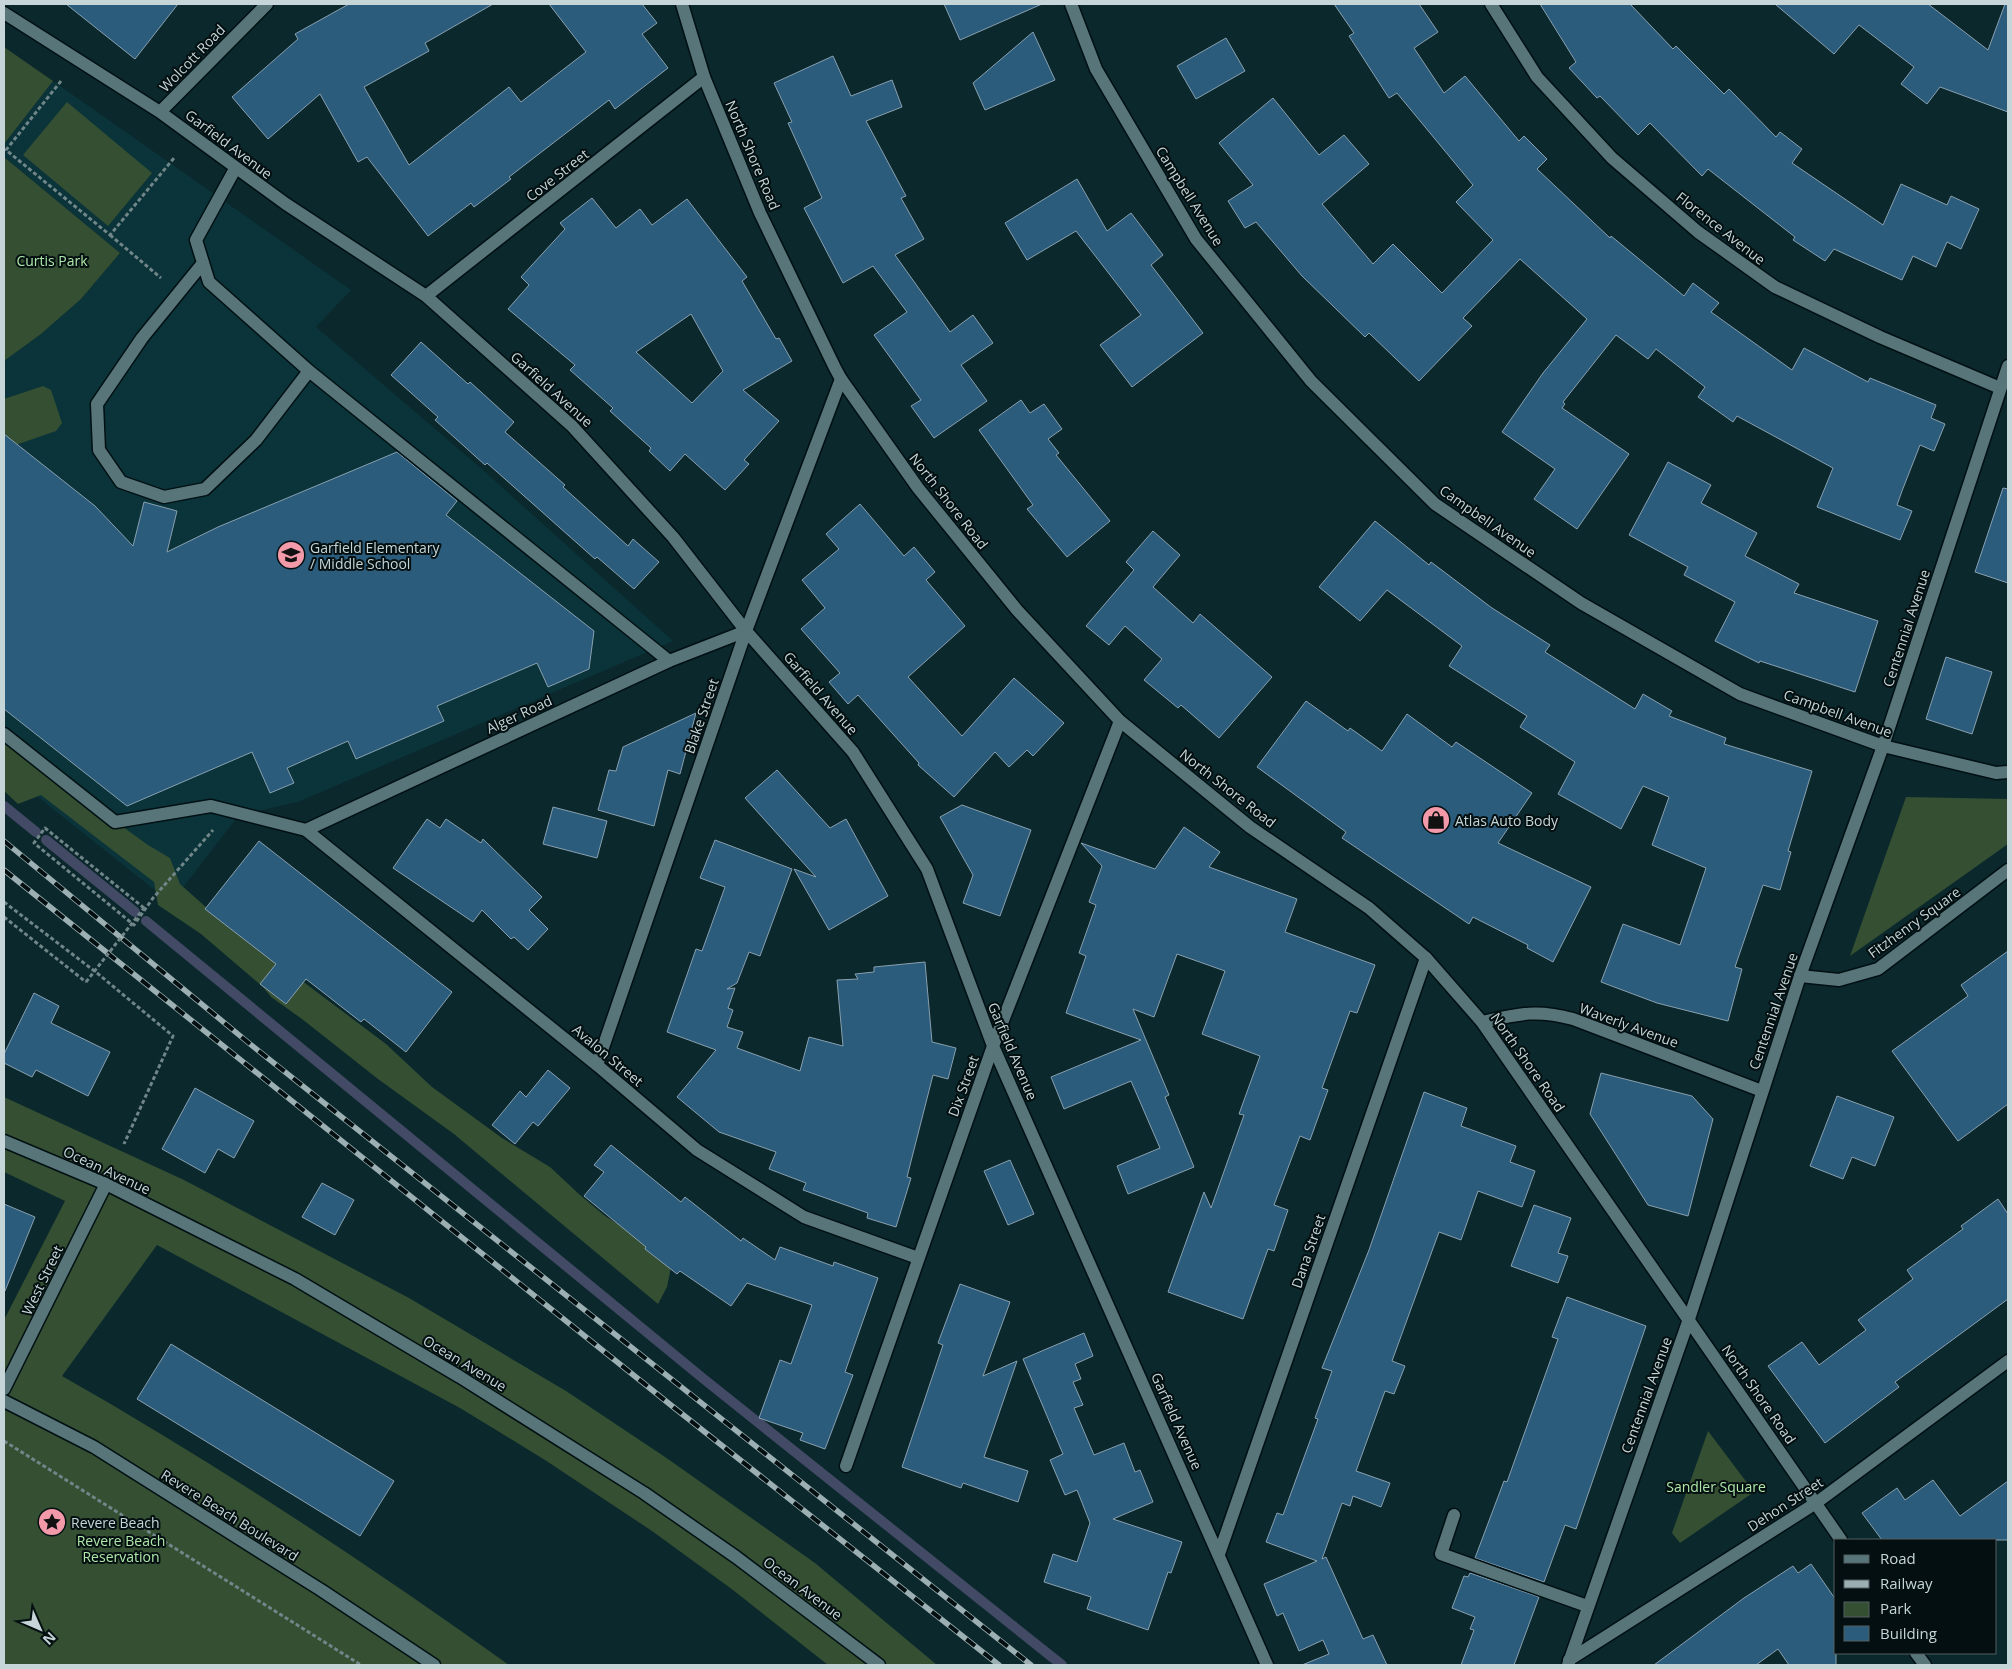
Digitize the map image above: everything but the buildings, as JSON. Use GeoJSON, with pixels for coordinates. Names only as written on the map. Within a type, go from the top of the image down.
{"type":"FeatureCollection","features":[{"type":"Feature","properties":{"kind":"street","name":"Wolcott Road"},"geometry":{"type":"LineString","coordinates":[[160,112],[267,4]]}},
{"type":"Feature","properties":{"kind":"street","name":"North Shore Road"},"geometry":{"type":"LineString","coordinates":[[682,4],[704,76],[760,213],[841,379],[918,488],[1011,603],[1120,721],[1250,827],[1369,908],[1426,958],[1482,1022],[1840,1539]]}},
{"type":"Feature","properties":{"kind":"street","name":"Campbell Avenue"},"geometry":{"type":"LineString","coordinates":[[1071,4],[1096,69],[1196,238],[1311,381],[1435,504],[1581,603],[1740,694],[1883,746],[1996,773],[2008,772]]}},
{"type":"Feature","properties":{"kind":"street","name":"Florence Avenue"},"geometry":{"type":"LineString","coordinates":[[1491,4],[1544,84],[1612,158],[1698,232],[1775,288],[1880,337],[2000,388]]}},
{"type":"Feature","properties":{"kind":"street","name":"Garfield Avenue"},"geometry":{"type":"LineString","coordinates":[[4,13],[160,112],[235,169],[426,296],[572,426],[674,537],[746,631],[853,752],[927,869],[993,1046],[1267,1665]]}},
{"type":"Feature","properties":{"kind":"street","name":"Cove Street"},"geometry":{"type":"LineString","coordinates":[[426,296],[704,76]]}},
{"type":"Feature","properties":{"kind":"street"},"geometry":{"type":"LineString","coordinates":[[235,169],[196,240],[209,282],[309,371],[669,662]]}},
{"type":"Feature","properties":{"kind":"street"},"geometry":{"type":"LineString","coordinates":[[203,263],[142,338],[97,404],[99,450],[121,482],[164,497],[205,489],[256,440],[309,371]]}},
{"type":"Feature","properties":{"kind":"street","name":"Centennial Avenue"},"geometry":{"type":"LineString","coordinates":[[1569,1662],[1587,1606],[1689,1319],[1800,976],[1883,746],[2008,366]]}},
{"type":"Feature","properties":{"kind":"street","name":"Blake Street"},"geometry":{"type":"LineString","coordinates":[[597,1065],[746,631],[841,379]]}},
{"type":"Feature","properties":{"kind":"street","name":"Alger Road"},"geometry":{"type":"LineString","coordinates":[[306,830],[669,662],[746,631]]}},
{"type":"Feature","properties":{"kind":"street","name":"Dix Street"},"geometry":{"type":"LineString","coordinates":[[846,1466],[993,1046],[1120,721]]}},
{"type":"Feature","properties":{"kind":"street"},"geometry":{"type":"LineString","coordinates":[[4,734],[116,822],[211,806],[306,830]]}},
{"type":"Feature","properties":{"kind":"street","name":"Avalon Street"},"geometry":{"type":"LineString","coordinates":[[306,830],[597,1065],[697,1150],[804,1217],[918,1258]]}},
{"type":"Feature","properties":{"kind":"street","name":"Fitzhenry Square"},"geometry":{"type":"LineString","coordinates":[[1800,976],[1839,980],[1878,969],[2008,870]]}},
{"type":"Feature","properties":{"kind":"street","name":"Dana Street"},"geometry":{"type":"LineString","coordinates":[[1219,1554],[1426,958]]}},
{"type":"Feature","properties":{"kind":"street","name":"Waverly Avenue"},"geometry":{"type":"LineString","coordinates":[[1482,1022],[1525,1013],[1549,1013],[1573,1019],[1762,1091]]}},
{"type":"Feature","properties":{"kind":"street","name":"Ocean Avenue"},"geometry":{"type":"LineString","coordinates":[[4,1141],[106,1184],[294,1279],[460,1377],[644,1493],[768,1581],[879,1665]]}},
{"type":"Feature","properties":{"kind":"street","name":"West Street"},"geometry":{"type":"LineString","coordinates":[[4,1389],[106,1184]]}},
{"type":"Feature","properties":{"kind":"street","name":"Dehon Street"},"geometry":{"type":"LineString","coordinates":[[1569,1662],[1816,1503],[2008,1361]]}},
{"type":"Feature","properties":{"kind":"street","name":"Revere Beach Boulevard"},"geometry":{"type":"LineString","coordinates":[[4,1400],[94,1447],[321,1590],[434,1665]]}},
{"type":"Feature","properties":{"kind":"street"},"geometry":{"type":"LineString","coordinates":[[1454,1515],[1441,1554],[1587,1606]]}},
{"type":"Feature","properties":{"kind":"street"},"geometry":{"type":"LineString","coordinates":[[1917,1654],[1925,1665]]}},
{"type":"Feature","properties":{"kind":"path"},"geometry":{"type":"LineString","coordinates":[[61,81],[6,150],[110,234],[162,279]]}},
{"type":"Feature","properties":{"kind":"path"},"geometry":{"type":"LineString","coordinates":[[110,234],[174,158]]}},
{"type":"Feature","properties":{"kind":"path"},"geometry":{"type":"LineString","coordinates":[[4,917],[86,982],[144,908],[45,828],[34,843],[134,925],[153,898],[229,811]]}},
{"type":"Feature","properties":{"kind":"path"},"geometry":{"type":"LineString","coordinates":[[4,902],[97,973],[173,1036],[124,1144]]}},
{"type":"Feature","properties":{"kind":"path"},"geometry":{"type":"LineString","coordinates":[[4,1441],[361,1665]]}},
{"type":"Feature","properties":{"kind":"shaded area","name":"Garfield Elementary / Middle School"},"geometry":{"type":"Polygon","coordinates":[[[53,81],[351,290],[316,327],[482,469],[673,641],[298,802],[239,815],[171,903],[4,770],[4,361],[41,334],[81,299],[120,253],[4,157],[4,144],[53,81]]]}},
{"type":"Feature","properties":{"kind":"green space"},"geometry":{"type":"Polygon","coordinates":[[[4,47],[53,81],[4,144],[4,47]]]}},
{"type":"Feature","properties":{"kind":"green space"},"geometry":{"type":"Polygon","coordinates":[[[67,102],[152,173],[108,226],[23,155],[67,102]]]}},
{"type":"Feature","properties":{"kind":"green space","name":"Curtis Park"},"geometry":{"type":"Polygon","coordinates":[[[4,157],[120,253],[81,299],[41,334],[4,361],[4,157]]]}},
{"type":"Feature","properties":{"kind":"green space"},"geometry":{"type":"Polygon","coordinates":[[[43,386],[51,390],[62,423],[56,431],[4,449],[4,399],[43,386]]]}},
{"type":"Feature","properties":{"kind":"green space"},"geometry":{"type":"Polygon","coordinates":[[[4,741],[148,845],[170,858],[180,884],[217,917],[386,1044],[432,1087],[502,1138],[550,1167],[605,1216],[628,1230],[671,1267],[667,1287],[658,1304],[454,1134],[378,1079],[271,997],[263,987],[201,934],[158,905],[154,882],[41,795],[18,804],[4,791],[4,741]]]}},
{"type":"Feature","properties":{"kind":"green space"},"geometry":{"type":"Polygon","coordinates":[[[1906,797],[2008,799],[2008,844],[1850,956],[1906,797]]]}},
{"type":"Feature","properties":{"kind":"green space","name":"Revere Beach Reservation"},"geometry":{"type":"Polygon","coordinates":[[[4,1097],[184,1180],[409,1298],[566,1391],[668,1459],[815,1563],[937,1665],[828,1665],[733,1590],[652,1531],[545,1460],[460,1408],[157,1245],[62,1376],[120,1409],[290,1515],[509,1665],[4,1665],[4,1320],[65,1201],[4,1172],[4,1097]]]}},
{"type":"Feature","properties":{"kind":"green space","name":"Sandler Square"},"geometry":{"type":"Polygon","coordinates":[[[1708,1431],[1754,1492],[1680,1543],[1672,1533],[1708,1431]]]}},
{"type":"Feature","properties":{"kind":"waterway"},"geometry":{"type":"LineString","coordinates":[[4,806],[36,832]]}},
{"type":"Feature","properties":{"kind":"waterway"},"geometry":{"type":"LineString","coordinates":[[46,840],[135,912]]}},
{"type":"Feature","properties":{"kind":"waterway"},"geometry":{"type":"LineString","coordinates":[[146,921],[705,1380],[1062,1665]]}},
{"type":"Feature","properties":{"kind":"railway"},"geometry":{"type":"LineString","coordinates":[[4,841],[250,1044],[1031,1665]]}},
{"type":"Feature","properties":{"kind":"railway"},"geometry":{"type":"LineString","coordinates":[[4,870],[672,1406],[999,1665]]}},
{"type":"Feature","properties":{"kind":"place","name":"Garfield Elementary / Middle School"},"geometry":{"type":"Point","coordinates":[291,555]}},
{"type":"Feature","properties":{"kind":"place","name":"Atlas Auto Body"},"geometry":{"type":"Point","coordinates":[1436,820]}},
{"type":"Feature","properties":{"kind":"place","name":"Revere Beach"},"geometry":{"type":"Point","coordinates":[52,1522]}}]}
